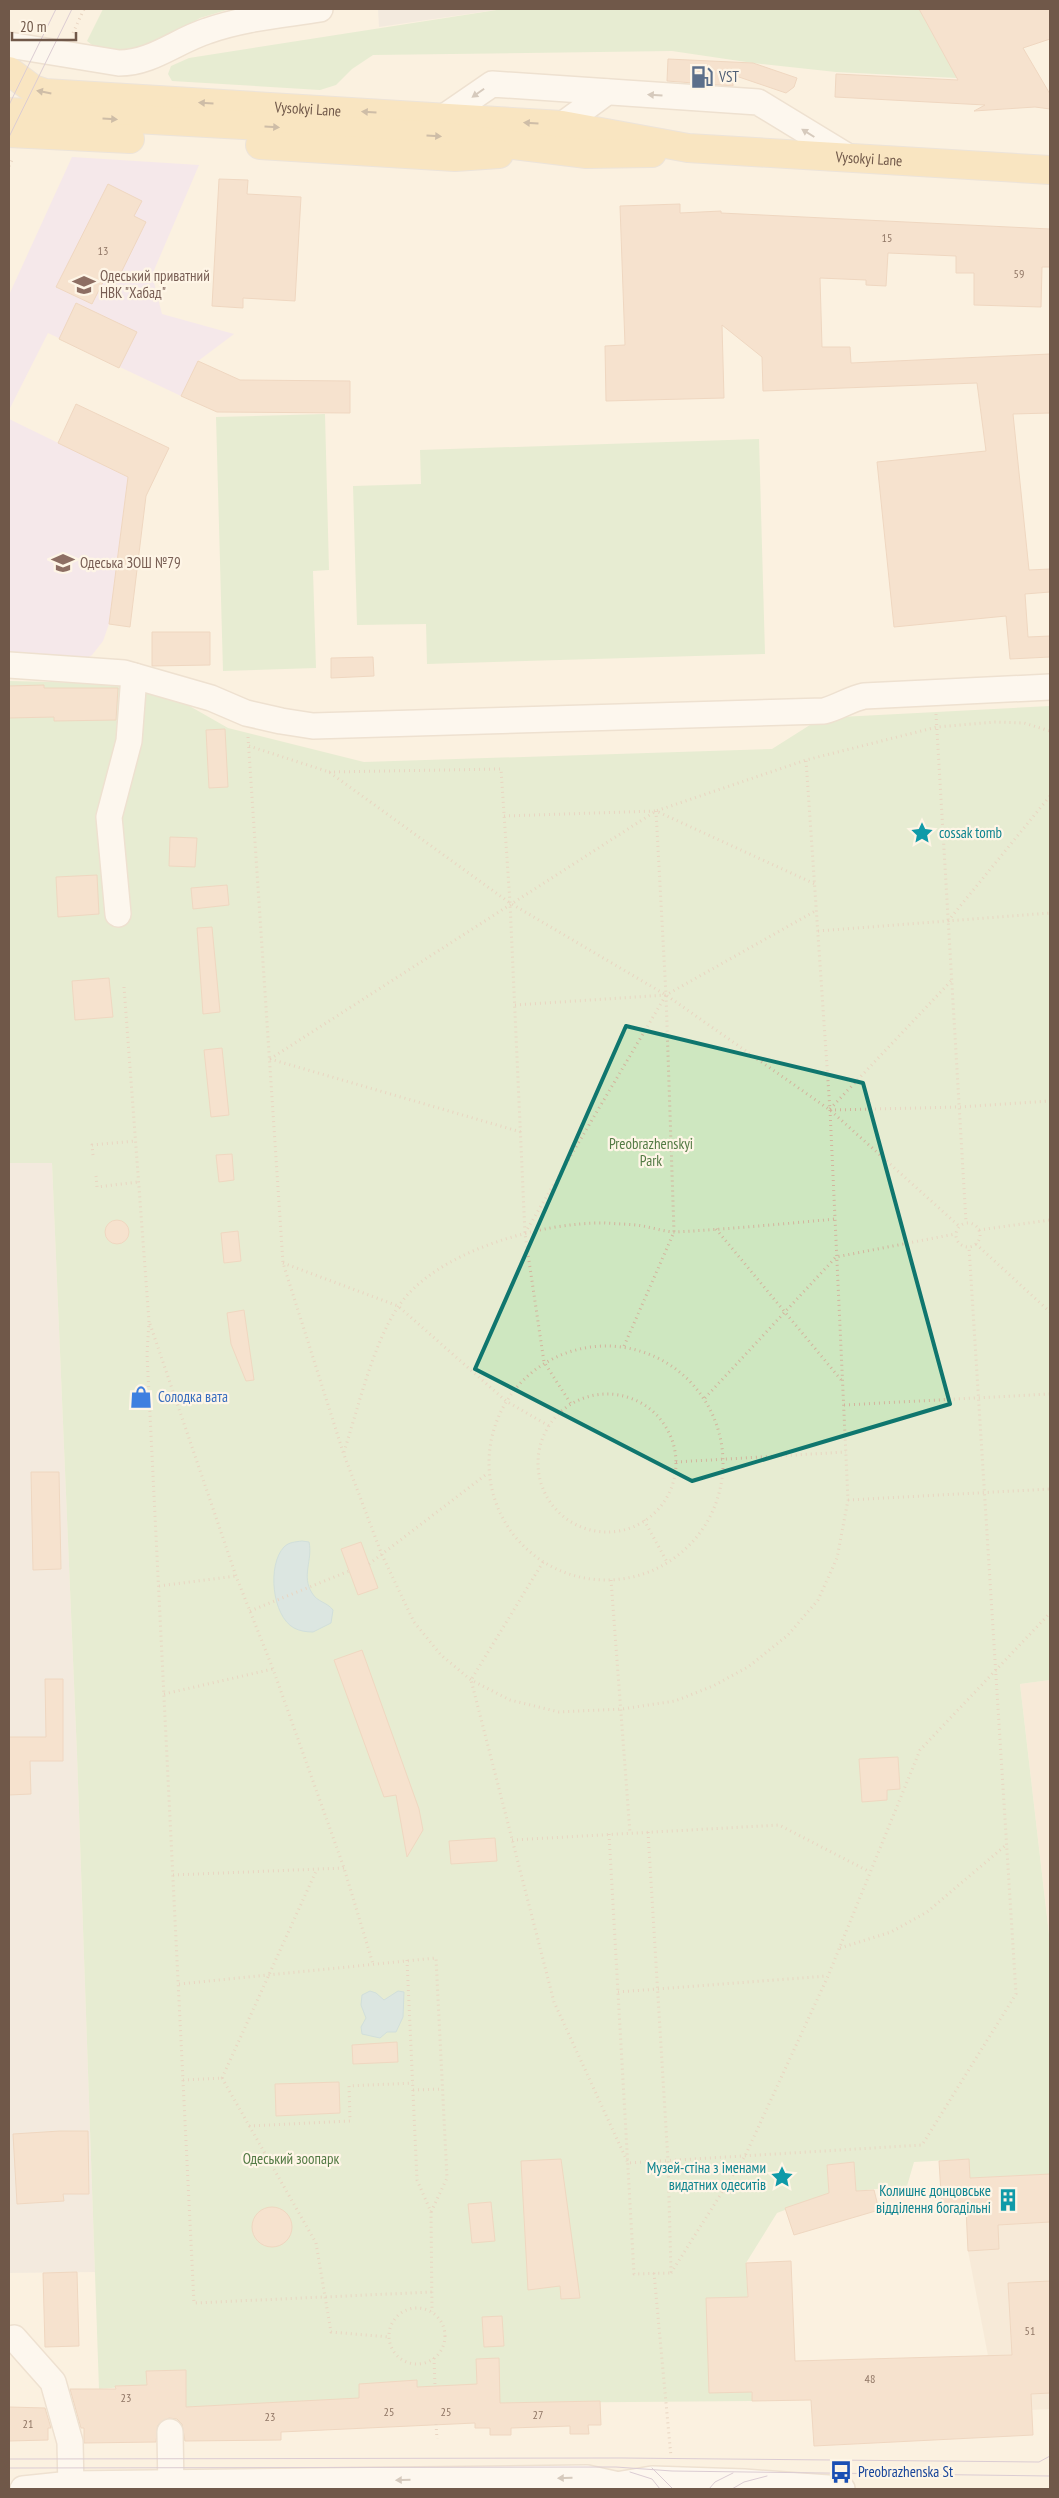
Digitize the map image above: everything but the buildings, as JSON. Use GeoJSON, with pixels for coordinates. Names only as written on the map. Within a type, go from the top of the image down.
{"type":"FeatureCollection","features":[{"type":"Feature","properties":{"kind":"main road","name":"Vysokyi Lane"},"geometry":{"type":"LineString","coordinates":[[9,71],[33,89],[45,93],[562,125],[688,148],[1050,170]]}},
{"type":"Feature","properties":{"kind":"main road","name":"Vysokyi Lane"},"geometry":{"type":"LineString","coordinates":[[9,112],[438,136],[524,148],[611,155],[650,154],[688,148]]}},
{"type":"Feature","properties":{"kind":"main road","name":"Vysokyi Lane"},"geometry":{"type":"LineString","coordinates":[[9,133],[455,157],[490,155],[555,140],[613,135]]}},
{"type":"Feature","properties":{"kind":"street"},"geometry":{"type":"LineString","coordinates":[[9,45],[102,61],[132,63],[144,61],[205,31],[226,24],[320,9]]}},
{"type":"Feature","properties":{"kind":"street"},"geometry":{"type":"LineString","coordinates":[[444,117],[492,84],[758,102],[850,158]]}},
{"type":"Feature","properties":{"kind":"street"},"geometry":{"type":"LineString","coordinates":[[562,125],[607,92]]}},
{"type":"Feature","properties":{"kind":"street"},"geometry":{"type":"LineString","coordinates":[[9,664],[124,673],[211,698],[246,713],[281,722],[313,726],[824,711],[838,707],[850,699],[864,696],[1050,687]]}},
{"type":"Feature","properties":{"kind":"street"},"geometry":{"type":"LineString","coordinates":[[118,914],[109,817],[115,787],[129,741],[134,676]]}},
{"type":"Feature","properties":{"kind":"street"},"geometry":{"type":"LineString","coordinates":[[14,2338],[53,2382],[70,2442],[71,2487]]}},
{"type":"Feature","properties":{"kind":"street"},"geometry":{"type":"LineString","coordinates":[[170,2432],[171,2486]]}},
{"type":"Feature","properties":{"kind":"street"},"geometry":{"type":"LineString","coordinates":[[23,2489],[587,2478],[602,2487],[652,2479],[674,2485],[744,2482],[842,2489]]}},
{"type":"Feature","properties":{"kind":"path"},"geometry":{"type":"LineString","coordinates":[[935,693],[966,1222]]}},
{"type":"Feature","properties":{"kind":"path"},"geometry":{"type":"LineString","coordinates":[[246,713],[283,1263],[343,1452],[382,1555],[414,1622],[440,1655],[471,1680],[510,1700],[558,1712],[622,1709],[675,1700],[713,1686],[748,1667],[788,1635],[818,1600],[837,1558],[848,1500],[830,1110],[806,760]]}},
{"type":"Feature","properties":{"kind":"path"},"geometry":{"type":"LineString","coordinates":[[270,1059],[510,903],[656,811],[806,760],[937,727],[995,722],[1024,723],[1050,731]]}},
{"type":"Feature","properties":{"kind":"path"},"geometry":{"type":"LineString","coordinates":[[249,746],[328,772],[510,903],[666,995],[830,1110],[959,1226]]}},
{"type":"Feature","properties":{"kind":"path"},"geometry":{"type":"LineString","coordinates":[[328,772],[501,769],[510,903],[524,1234],[544,1362],[571,1404]]}},
{"type":"Feature","properties":{"kind":"path"},"geometry":{"type":"LineString","coordinates":[[948,922],[1050,796]]}},
{"type":"Feature","properties":{"kind":"path"},"geometry":{"type":"LineString","coordinates":[[624,1346],[674,1232],[666,995],[656,811]]}},
{"type":"Feature","properties":{"kind":"path"},"geometry":{"type":"LineString","coordinates":[[504,816],[656,811],[815,884]]}},
{"type":"Feature","properties":{"kind":"path"},"geometry":{"type":"LineString","coordinates":[[515,1005],[666,995],[817,910]]}},
{"type":"Feature","properties":{"kind":"path"},"geometry":{"type":"LineString","coordinates":[[818,931],[1050,913]]}},
{"type":"Feature","properties":{"kind":"path"},"geometry":{"type":"LineString","coordinates":[[830,1110],[952,980]]}},
{"type":"Feature","properties":{"kind":"path"},"geometry":{"type":"LineString","coordinates":[[124,987],[149,1322],[147,1354],[194,2303],[432,2292]]}},
{"type":"Feature","properties":{"kind":"path"},"geometry":{"type":"LineString","coordinates":[[524,1234],[666,995]]}},
{"type":"Feature","properties":{"kind":"path"},"geometry":{"type":"LineString","coordinates":[[270,1059],[521,1132]]}},
{"type":"Feature","properties":{"kind":"path"},"geometry":{"type":"LineString","coordinates":[[830,1110],[960,1107],[1050,1101]]}},
{"type":"Feature","properties":{"kind":"path"},"geometry":{"type":"LineString","coordinates":[[93,1154],[92,1145],[135,1141]]}},
{"type":"Feature","properties":{"kind":"path"},"geometry":{"type":"LineString","coordinates":[[96,1176],[97,1187],[138,1182]]}},
{"type":"Feature","properties":{"kind":"path"},"geometry":{"type":"LineString","coordinates":[[343,1452],[376,1352],[398,1306],[419,1284],[453,1261],[486,1245],[524,1234],[576,1225],[605,1223],[640,1226],[674,1232],[835,1220]]}},
{"type":"Feature","properties":{"kind":"path"},"geometry":{"type":"LineString","coordinates":[[979,1230],[1050,1220]]}},
{"type":"Feature","properties":{"kind":"path"},"geometry":{"type":"LineString","coordinates":[[966,1222],[974,1224],[979,1230],[980,1237],[976,1244],[969,1247],[958,1242],[955,1234],[959,1226],[966,1222]]}},
{"type":"Feature","properties":{"kind":"path"},"geometry":{"type":"LineString","coordinates":[[716,1229],[842,1382]]}},
{"type":"Feature","properties":{"kind":"path"},"geometry":{"type":"LineString","coordinates":[[705,1398],[836,1257],[955,1234]]}},
{"type":"Feature","properties":{"kind":"path"},"geometry":{"type":"LineString","coordinates":[[976,1244],[1050,1312]]}},
{"type":"Feature","properties":{"kind":"path"},"geometry":{"type":"LineString","coordinates":[[628,2163],[922,2145],[1016,1994],[969,1247]]}},
{"type":"Feature","properties":{"kind":"path"},"geometry":{"type":"LineString","coordinates":[[283,1263],[398,1306],[506,1400],[549,1426]]}},
{"type":"Feature","properties":{"kind":"path"},"geometry":{"type":"LineString","coordinates":[[149,1322],[236,1576],[273,1669],[344,1868],[373,1964]]}},
{"type":"Feature","properties":{"kind":"path"},"geometry":{"type":"LineString","coordinates":[[597,1345],[624,1346],[656,1356],[683,1373],[705,1398],[719,1427],[724,1459],[721,1492],[708,1522],[688,1548],[667,1562],[646,1574],[611,1580],[576,1577],[543,1562],[516,1539],[497,1508],[488,1473],[489,1448],[495,1423],[506,1400],[516,1386],[544,1362],[570,1351],[597,1345]]}},
{"type":"Feature","properties":{"kind":"path"},"geometry":{"type":"LineString","coordinates":[[608,1394],[630,1398],[648,1407],[663,1422],[673,1441],[676,1462],[674,1482],[665,1500],[652,1515],[635,1526],[615,1531],[595,1530],[576,1524],[560,1513],[547,1497],[540,1479],[538,1459],[542,1438],[553,1420],[571,1404],[588,1396],[608,1394]]}},
{"type":"Feature","properties":{"kind":"path"},"geometry":{"type":"LineString","coordinates":[[843,1405],[1050,1394]]}},
{"type":"Feature","properties":{"kind":"path"},"geometry":{"type":"LineString","coordinates":[[676,1462],[846,1452]]}},
{"type":"Feature","properties":{"kind":"path"},"geometry":{"type":"LineString","coordinates":[[369,1564],[488,1473]]}},
{"type":"Feature","properties":{"kind":"path"},"geometry":{"type":"LineString","coordinates":[[848,1500],[1050,1489]]}},
{"type":"Feature","properties":{"kind":"path"},"geometry":{"type":"LineString","coordinates":[[644,1520],[667,1562]]}},
{"type":"Feature","properties":{"kind":"path"},"geometry":{"type":"LineString","coordinates":[[543,1562],[471,1680],[554,2002],[628,2163]]}},
{"type":"Feature","properties":{"kind":"path"},"geometry":{"type":"LineString","coordinates":[[250,1611],[350,1571]]}},
{"type":"Feature","properties":{"kind":"path"},"geometry":{"type":"LineString","coordinates":[[159,1586],[236,1576]]}},
{"type":"Feature","properties":{"kind":"path"},"geometry":{"type":"LineString","coordinates":[[611,1580],[630,1833]]}},
{"type":"Feature","properties":{"kind":"path"},"geometry":{"type":"LineString","coordinates":[[671,2272],[745,2156],[828,1976],[920,1750],[995,1668],[1050,1613]]}},
{"type":"Feature","properties":{"kind":"path"},"geometry":{"type":"LineString","coordinates":[[164,1694],[273,1669]]}},
{"type":"Feature","properties":{"kind":"path"},"geometry":{"type":"LineString","coordinates":[[512,1840],[779,1825],[870,1872]]}},
{"type":"Feature","properties":{"kind":"path"},"geometry":{"type":"LineString","coordinates":[[648,1832],[668,2161],[671,2272]]}},
{"type":"Feature","properties":{"kind":"path"},"geometry":{"type":"LineString","coordinates":[[609,1834],[634,2274],[671,2272]]}},
{"type":"Feature","properties":{"kind":"path"},"geometry":{"type":"LineString","coordinates":[[839,1948],[891,1932],[927,1912],[1006,1844]]}},
{"type":"Feature","properties":{"kind":"path"},"geometry":{"type":"LineString","coordinates":[[173,1875],[344,1868]]}},
{"type":"Feature","properties":{"kind":"path"},"geometry":{"type":"LineString","coordinates":[[222,2078],[317,1869]]}},
{"type":"Feature","properties":{"kind":"path"},"geometry":{"type":"LineString","coordinates":[[179,1984],[436,1958],[447,2178],[431,2212]]}},
{"type":"Feature","properties":{"kind":"path"},"geometry":{"type":"LineString","coordinates":[[407,1960],[417,2180],[431,2212],[432,2312]]}},
{"type":"Feature","properties":{"kind":"path"},"geometry":{"type":"LineString","coordinates":[[618,1992],[828,1976]]}},
{"type":"Feature","properties":{"kind":"path"},"geometry":{"type":"LineString","coordinates":[[183,2080],[222,2078]]}},
{"type":"Feature","properties":{"kind":"path"},"geometry":{"type":"LineString","coordinates":[[222,2078],[316,2243],[332,2332],[389,2337]]}},
{"type":"Feature","properties":{"kind":"path"},"geometry":{"type":"LineString","coordinates":[[249,2126],[350,2121],[349,2086],[413,2083]]}},
{"type":"Feature","properties":{"kind":"path"},"geometry":{"type":"LineString","coordinates":[[413,2090],[442,2089]]}},
{"type":"Feature","properties":{"kind":"path"},"geometry":{"type":"LineString","coordinates":[[654,2273],[674,2485]]}},
{"type":"Feature","properties":{"kind":"path"},"geometry":{"type":"LineString","coordinates":[[417,2308],[432,2312],[442,2323],[444,2331],[443,2346],[434,2358],[420,2364],[405,2361],[394,2351],[389,2337],[392,2322],[403,2312],[417,2308]]}},
{"type":"Feature","properties":{"kind":"path"},"geometry":{"type":"LineString","coordinates":[[434,2358],[435,2386]]}},
{"type":"Feature","properties":{"kind":"path"},"geometry":{"type":"LineString","coordinates":[[436,2424],[437,2439]]}},
{"type":"Feature","properties":{"kind":"highlighted area"},"geometry":{"type":"Polygon","coordinates":[[[626,1026],[863,1083],[950,1404],[692,1481],[475,1369],[626,1026]]]}},
{"type":"Feature","properties":{"kind":"shaded area"},"geometry":{"type":"Polygon","coordinates":[[[378,9],[503,9],[379,27],[378,9]]]}},
{"type":"Feature","properties":{"kind":"shaded area","name":"Одеський приватний НВК \"Хабад\""},"geometry":{"type":"Polygon","coordinates":[[[72,157],[199,165],[152,275],[162,314],[234,334],[198,361],[181,396],[48,333],[9,410],[9,295],[72,157]]]}},
{"type":"Feature","properties":{"kind":"shaded area","name":"Одеська ЗОШ №79"},"geometry":{"type":"Polygon","coordinates":[[[9,419],[128,477],[109,624],[103,641],[92,655],[80,662],[9,656],[9,419]]]}},
{"type":"Feature","properties":{"kind":"shaded area"},"geometry":{"type":"Polygon","coordinates":[[[52,1162],[77,1754],[95,2272],[9,2273],[9,1163],[52,1162]]]}},
{"type":"Feature","properties":{"kind":"shaded area"},"geometry":{"type":"Polygon","coordinates":[[[1050,1680],[1050,1943],[1020,1684],[1050,1680]]]}},
{"type":"Feature","properties":{"kind":"shaded area"},"geometry":{"type":"Polygon","coordinates":[[[1050,2174],[1050,2409],[990,2412],[988,2356],[968,2251],[964,2178],[1050,2174]]]}},
{"type":"Feature","properties":{"kind":"green space"},"geometry":{"type":"Polygon","coordinates":[[[103,9],[230,9],[200,18],[157,44],[135,53],[96,48],[87,41],[103,9]]]}},
{"type":"Feature","properties":{"kind":"green space"},"geometry":{"type":"Polygon","coordinates":[[[503,9],[919,9],[957,78],[836,72],[753,63],[672,51],[373,55],[352,69],[336,85],[320,90],[172,81],[168,74],[171,66],[189,58],[503,9]]]}},
{"type":"Feature","properties":{"kind":"green space"},"geometry":{"type":"Polygon","coordinates":[[[325,414],[329,570],[313,571],[316,668],[223,671],[216,417],[325,414]]]}},
{"type":"Feature","properties":{"kind":"green space"},"geometry":{"type":"Polygon","coordinates":[[[759,439],[765,654],[427,664],[426,624],[357,625],[353,486],[421,484],[420,450],[759,439]]]}},
{"type":"Feature","properties":{"kind":"green space","name":"Preobrazhenskyi Park"},"geometry":{"type":"Polygon","coordinates":[[[9,681],[134,684],[179,700],[228,728],[364,762],[772,749],[821,718],[1050,706],[1050,1680],[1020,1684],[1050,1943],[1050,2174],[970,2178],[968,2159],[914,2162],[907,2186],[856,2191],[854,2163],[827,2165],[829,2193],[777,2213],[746,2263],[752,2401],[509,2403],[281,2432],[281,2440],[179,2441],[179,2407],[185,2370],[147,2371],[147,2385],[99,2389],[77,1754],[52,1163],[9,1163],[9,681]]]}},
{"type":"Feature","properties":{"kind":"water"},"geometry":{"type":"Polygon","coordinates":[[[302,1541],[309,1542],[310,1555],[307,1580],[309,1587],[314,1596],[333,1610],[331,1623],[313,1632],[296,1629],[287,1622],[281,1613],[274,1590],[275,1566],[279,1555],[288,1544],[302,1541]]]}},
{"type":"Feature","properties":{"kind":"water"},"geometry":{"type":"Polygon","coordinates":[[[370,1991],[376,1993],[384,2000],[398,1991],[404,1992],[403,2017],[396,2032],[387,2032],[380,2038],[362,2034],[361,2027],[366,2018],[361,2005],[362,1995],[370,1991]]]}},
{"type":"Feature","properties":{"kind":"tram line"},"geometry":{"type":"LineString","coordinates":[[9,105],[56,9]]}},
{"type":"Feature","properties":{"kind":"tram line"},"geometry":{"type":"LineString","coordinates":[[9,137],[72,9]]}},
{"type":"Feature","properties":{"kind":"tram line"},"geometry":{"type":"LineString","coordinates":[[9,2459],[621,2458],[1039,2462],[1050,2456]]}},
{"type":"Feature","properties":{"kind":"tram line"},"geometry":{"type":"LineString","coordinates":[[9,2468],[616,2467],[672,2471],[1050,2476]]}},
{"type":"Feature","properties":{"kind":"tram line"},"geometry":{"type":"LineString","coordinates":[[652,2468],[673,2489]]}},
{"type":"Feature","properties":{"kind":"tram line"},"geometry":{"type":"LineString","coordinates":[[630,2472],[652,2479],[660,2489]]}},
{"type":"Feature","properties":{"kind":"tram line"},"geometry":{"type":"LineString","coordinates":[[709,2489],[715,2482],[733,2473]]}},
{"type":"Feature","properties":{"kind":"tram line"},"geometry":{"type":"LineString","coordinates":[[732,2489],[744,2482],[767,2476]]}},
{"type":"Feature","properties":{"kind":"place","name":"VST"},"geometry":{"type":"Point","coordinates":[702,77]}},
{"type":"Feature","properties":{"kind":"place","name":"Одеський приватний НВК \"Хабад\""},"geometry":{"type":"Point","coordinates":[84,285]}},
{"type":"Feature","properties":{"kind":"place","name":"Одеська ЗОШ №79"},"geometry":{"type":"Point","coordinates":[63,563]}},
{"type":"Feature","properties":{"kind":"place","name":"cossak tomb"},"geometry":{"type":"Point","coordinates":[922,833]}},
{"type":"Feature","properties":{"kind":"place","name":"Солодка вата"},"geometry":{"type":"Point","coordinates":[141,1397]}},
{"type":"Feature","properties":{"kind":"place","name":"Музей-стіна з іменами видатних одеситів"},"geometry":{"type":"Point","coordinates":[782,2177]}},
{"type":"Feature","properties":{"kind":"place","name":"Колишнє донцовське відділення богадільні"},"geometry":{"type":"Point","coordinates":[1008,2200]}},
{"type":"Feature","properties":{"kind":"place","name":"Preobrazhenska St"},"geometry":{"type":"Point","coordinates":[841,2472]}},
{"type":"Feature","properties":{"kind":"park label","name":"Одеський зоопарк"},"geometry":{"type":"Point","coordinates":[291,2159]}}]}
